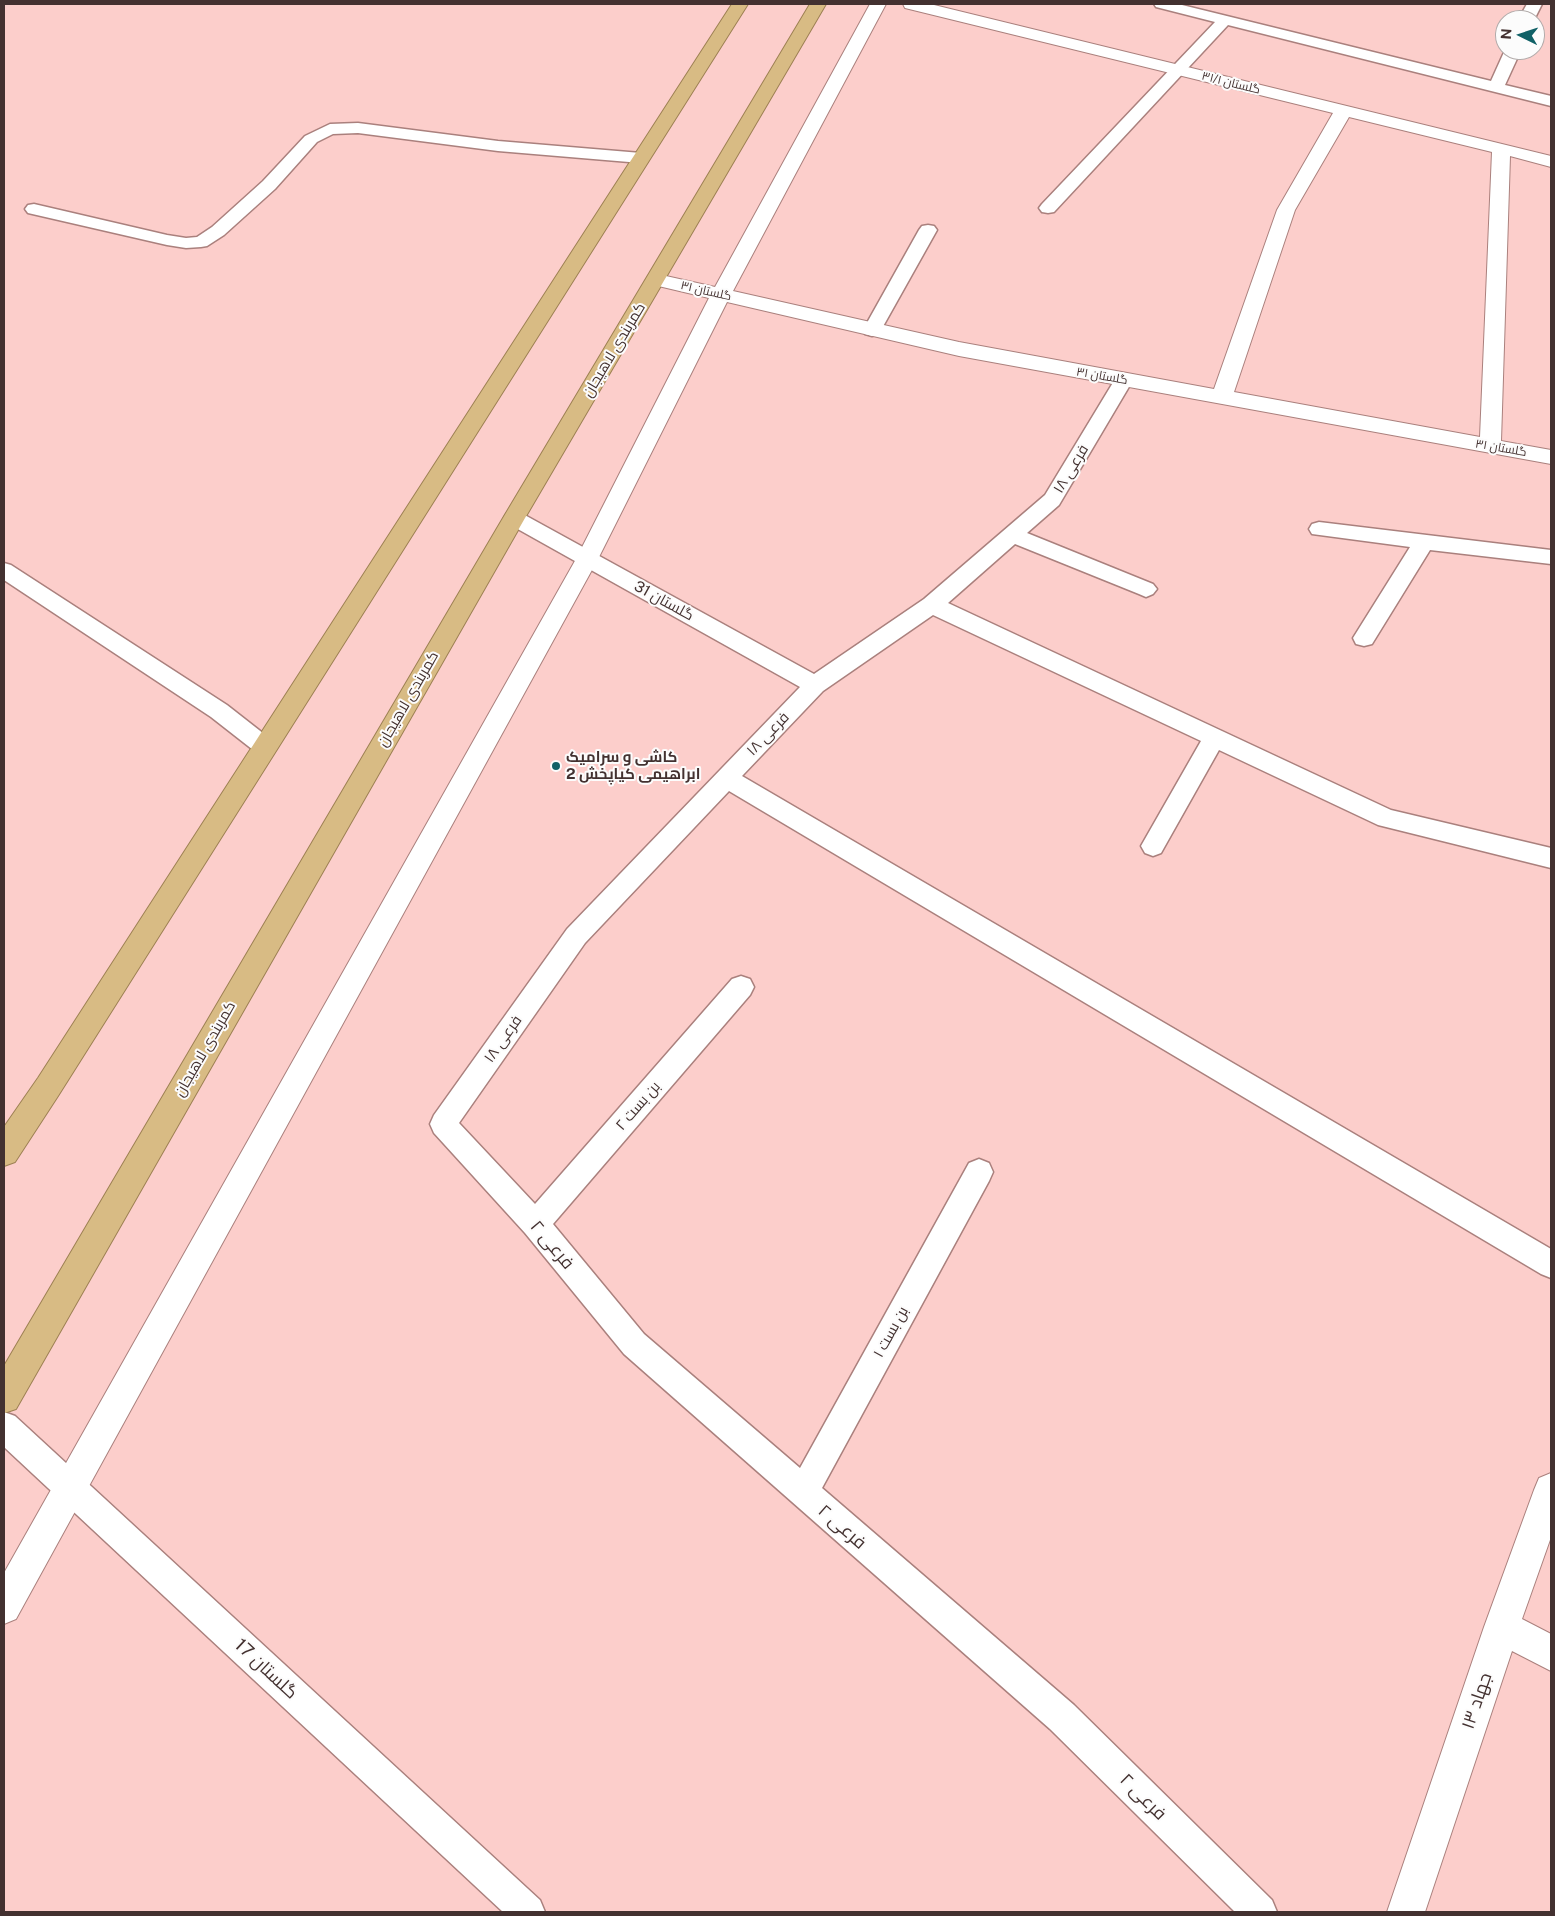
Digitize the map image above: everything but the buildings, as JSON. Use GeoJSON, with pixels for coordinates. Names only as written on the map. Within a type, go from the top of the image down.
{"type":"FeatureCollection","features":[{"type":"Feature","properties":{"kind":"highway"},"geometry":{"type":"LineString","coordinates":[[4,1152],[48,1087],[740,4]]}},
{"type":"Feature","properties":{"kind":"highway","name":"کمربندی لاهیجان"},"geometry":{"type":"LineString","coordinates":[[4,1398],[514,518],[657,280],[818,4]]}},
{"type":"Feature","properties":{"kind":"street"},"geometry":{"type":"LineString","coordinates":[[4,1607],[587,559],[721,294],[878,4]]}},
{"type":"Feature","properties":{"kind":"street","name":"گلستان ۳۱/۱"},"geometry":{"type":"LineString","coordinates":[[911,4],[1551,161]]}},
{"type":"Feature","properties":{"kind":"street"},"geometry":{"type":"LineString","coordinates":[[1222,397],[1286,210],[1344,110]]}},
{"type":"Feature","properties":{"kind":"street"},"geometry":{"type":"LineString","coordinates":[[1490,446],[1501,149]]}},
{"type":"Feature","properties":{"kind":"street","name":"گلستان ۳۱"},"geometry":{"type":"LineString","coordinates":[[657,280],[958,350],[1551,457]]}},
{"type":"Feature","properties":{"kind":"street","name":"جهاد ۱۳"},"geometry":{"type":"LineString","coordinates":[[1406,1912],[1502,1626],[1551,1490]]}},
{"type":"Feature","properties":{"kind":"street"},"geometry":{"type":"LineString","coordinates":[[1502,1626],[1551,1653]]}},
{"type":"Feature","properties":{"kind":"lane"},"geometry":{"type":"LineString","coordinates":[[1160,4],[1551,101]]}},
{"type":"Feature","properties":{"kind":"lane"},"geometry":{"type":"LineString","coordinates":[[1048,208],[1226,20]]}},
{"type":"Feature","properties":{"kind":"lane"},"geometry":{"type":"LineString","coordinates":[[1496,88],[1509,60]]}},
{"type":"Feature","properties":{"kind":"lane"},"geometry":{"type":"LineString","coordinates":[[34,210],[167,240],[186,243],[201,242],[218,231],[269,185],[311,139],[330,129],[358,128],[498,146],[641,158]]}},
{"type":"Feature","properties":{"kind":"lane"},"geometry":{"type":"LineString","coordinates":[[872,330],[928,230]]}},
{"type":"Feature","properties":{"kind":"lane","name":"فرعی ۱۸"},"geometry":{"type":"LineString","coordinates":[[443,1124],[576,936],[815,684],[932,606],[1052,500],[1124,380]]}},
{"type":"Feature","properties":{"kind":"lane","name":"گلستان 31"},"geometry":{"type":"LineString","coordinates":[[514,518],[815,684]]}},
{"type":"Feature","properties":{"kind":"lane"},"geometry":{"type":"LineString","coordinates":[[1320,529],[1551,557]]}},
{"type":"Feature","properties":{"kind":"lane"},"geometry":{"type":"LineString","coordinates":[[1012,535],[1146,588]]}},
{"type":"Feature","properties":{"kind":"lane"},"geometry":{"type":"LineString","coordinates":[[1364,638],[1424,542]]}},
{"type":"Feature","properties":{"kind":"lane"},"geometry":{"type":"LineString","coordinates":[[4,570],[219,712],[265,747]]}},
{"type":"Feature","properties":{"kind":"lane"},"geometry":{"type":"LineString","coordinates":[[932,606],[1386,818],[1551,858]]}},
{"type":"Feature","properties":{"kind":"lane"},"geometry":{"type":"LineString","coordinates":[[1153,846],[1214,738]]}},
{"type":"Feature","properties":{"kind":"lane"},"geometry":{"type":"LineString","coordinates":[[726,778],[1551,1264]]}},
{"type":"Feature","properties":{"kind":"lane","name":"بن بست ۲"},"geometry":{"type":"LineString","coordinates":[[535,1224],[741,987]]}},
{"type":"Feature","properties":{"kind":"lane","name":"فرعی ۲"},"geometry":{"type":"LineString","coordinates":[[443,1124],[535,1224],[634,1344],[1062,1717],[1260,1912]]}},
{"type":"Feature","properties":{"kind":"lane","name":"بن بست ۱"},"geometry":{"type":"LineString","coordinates":[[803,1493],[979,1172]]}},
{"type":"Feature","properties":{"kind":"lane","name":"گلستان 17"},"geometry":{"type":"LineString","coordinates":[[4,1426],[526,1911]]}},
{"type":"Feature","properties":{"kind":"place","name":"کاشی و سرامیک ابراهيمی کیاپخش 2"},"geometry":{"type":"Point","coordinates":[556,766]}}]}
